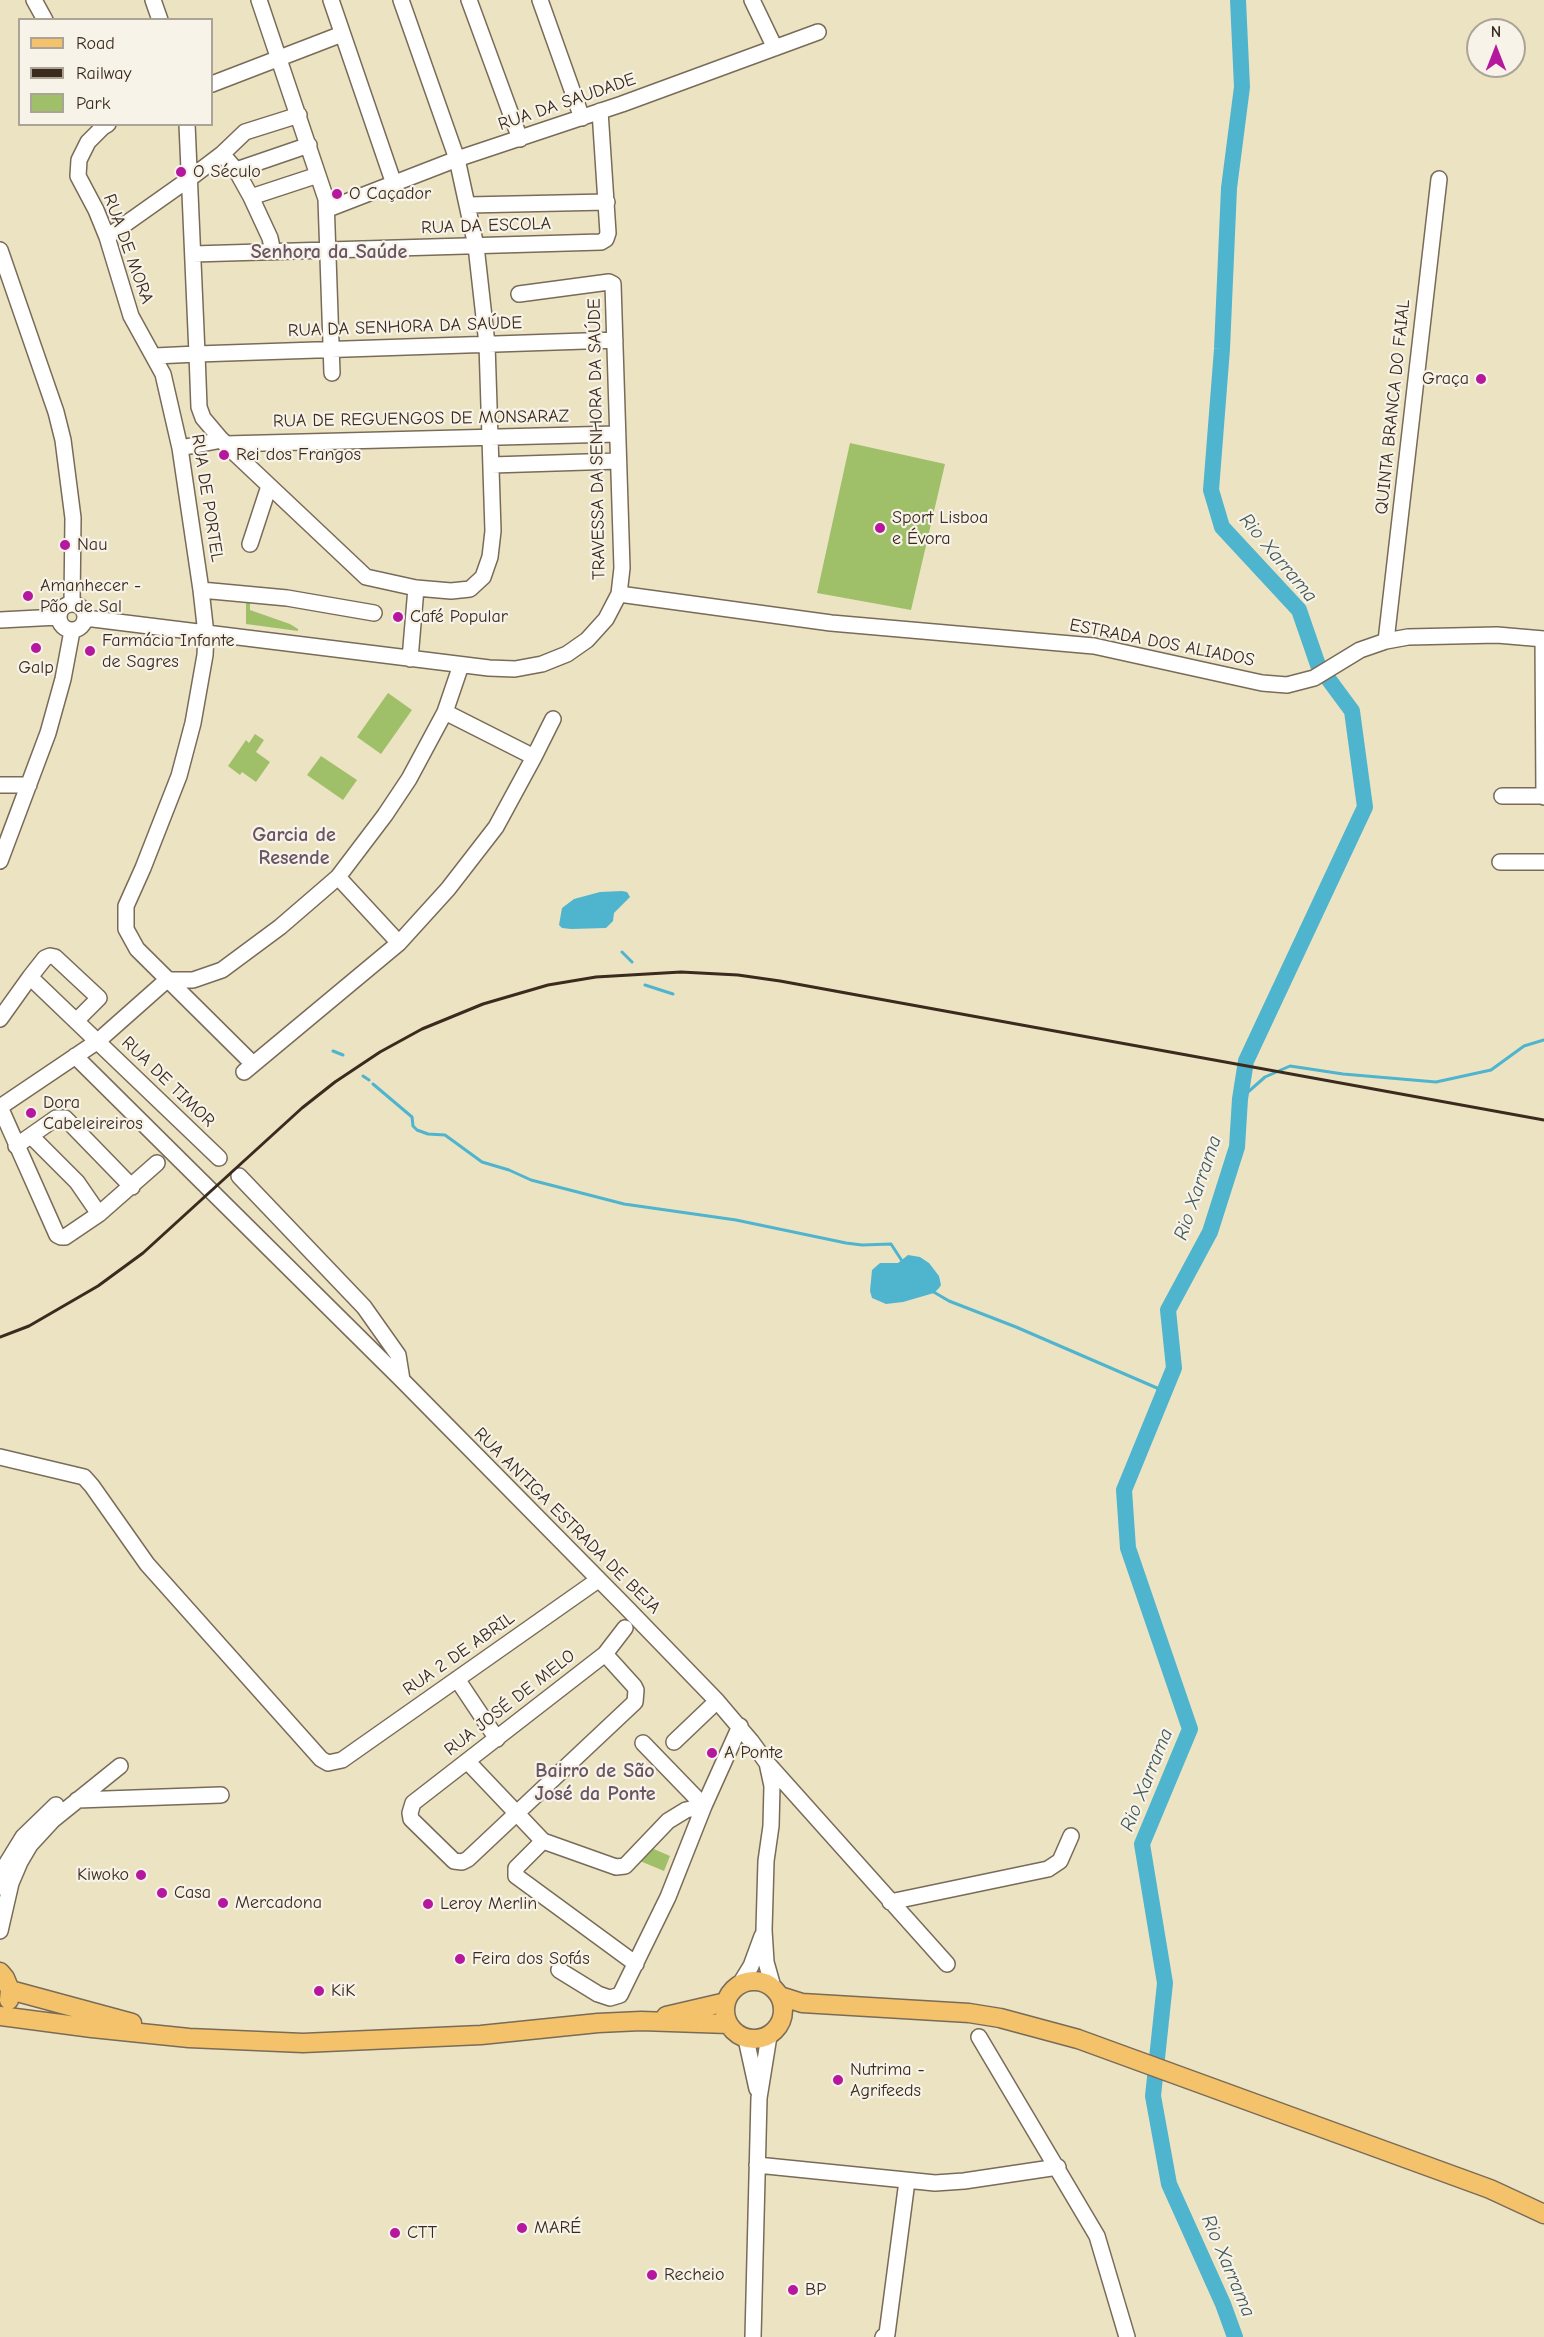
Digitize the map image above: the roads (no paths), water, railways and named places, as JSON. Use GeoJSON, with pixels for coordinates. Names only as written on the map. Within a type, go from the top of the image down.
{"type":"FeatureCollection","features":[{"type":"Feature","properties":{"kind":"main road"},"geometry":{"type":"LineString","coordinates":[[0,1972],[10,1990],[9,2002],[0,2016],[189,2038],[303,2043],[403,2040],[640,2021],[728,2024]]}},
{"type":"Feature","properties":{"kind":"main road"},"geometry":{"type":"LineString","coordinates":[[776,1991],[784,2010],[783,2018],[775,2031],[762,2039],[746,2039],[733,2031],[725,2017],[726,2002],[740,1984],[757,1980],[802,2003],[935,2010],[1000,2018],[1078,2039],[1189,2078],[1490,2189],[1544,2214]]}},
{"type":"Feature","properties":{"kind":"main road"},"geometry":{"type":"LineString","coordinates":[[10,1990],[65,2007],[189,2038]]}},
{"type":"Feature","properties":{"kind":"main road"},"geometry":{"type":"LineString","coordinates":[[640,2021],[726,2002]]}},
{"type":"Feature","properties":{"kind":"main road"},"geometry":{"type":"LineString","coordinates":[[783,2018],[875,2007]]}},
{"type":"Feature","properties":{"kind":"main road"},"geometry":{"type":"LineString","coordinates":[[1490,2189],[1544,2203]]}},
{"type":"Feature","properties":{"kind":"street"},"geometry":{"type":"LineString","coordinates":[[34,0],[44,18]]}},
{"type":"Feature","properties":{"kind":"street"},"geometry":{"type":"LineString","coordinates":[[153,0],[159,18]]}},
{"type":"Feature","properties":{"kind":"street"},"geometry":{"type":"LineString","coordinates":[[259,0],[309,145],[328,209],[332,373]]}},
{"type":"Feature","properties":{"kind":"street"},"geometry":{"type":"LineString","coordinates":[[331,0],[394,184]]}},
{"type":"Feature","properties":{"kind":"street"},"geometry":{"type":"LineString","coordinates":[[187,126],[200,412],[203,418],[269,486],[366,577],[416,588],[461,591],[470,589],[483,577],[492,545],[492,465],[487,344],[476,246],[457,159],[401,0]]}},
{"type":"Feature","properties":{"kind":"street"},"geometry":{"type":"LineString","coordinates":[[469,0],[520,139]]}},
{"type":"Feature","properties":{"kind":"street"},"geometry":{"type":"LineString","coordinates":[[540,0],[582,118]]}},
{"type":"Feature","properties":{"kind":"street"},"geometry":{"type":"LineString","coordinates":[[752,0],[775,48]]}},
{"type":"Feature","properties":{"kind":"street","name":"RUA DA SAUDADE"},"geometry":{"type":"LineString","coordinates":[[328,209],[457,159],[622,105],[818,32]]}},
{"type":"Feature","properties":{"kind":"street"},"geometry":{"type":"LineString","coordinates":[[213,84],[342,34]]}},
{"type":"Feature","properties":{"kind":"street"},"geometry":{"type":"LineString","coordinates":[[468,205],[607,202],[600,111]]}},
{"type":"Feature","properties":{"kind":"street"},"geometry":{"type":"LineString","coordinates":[[107,237],[222,154],[245,132],[299,115]]}},
{"type":"Feature","properties":{"kind":"street","name":"RUA DE MORA"},"geometry":{"type":"LineString","coordinates":[[103,126],[88,142],[77,170],[78,176],[107,237],[131,316],[163,374],[173,413]]}},
{"type":"Feature","properties":{"kind":"street"},"geometry":{"type":"LineString","coordinates":[[237,170],[309,145]]}},
{"type":"Feature","properties":{"kind":"street"},"geometry":{"type":"LineString","coordinates":[[222,154],[237,170],[270,238],[273,252]]}},
{"type":"Feature","properties":{"kind":"street"},"geometry":{"type":"LineString","coordinates":[[251,197],[318,175]]}},
{"type":"Feature","properties":{"kind":"street","name":"QUINTA BRANCA DO FAIAL"},"geometry":{"type":"LineString","coordinates":[[1386,640],[1438,179]]}},
{"type":"Feature","properties":{"kind":"street","name":"RUA DA ESCOLA"},"geometry":{"type":"LineString","coordinates":[[192,254],[601,242],[606,239],[608,233],[607,202]]}},
{"type":"Feature","properties":{"kind":"street"},"geometry":{"type":"LineString","coordinates":[[0,250],[5,282],[56,412],[63,440],[73,518],[72,604]]}},
{"type":"Feature","properties":{"kind":"street","name":"TRAVESSA DA SENHORA DA SAÚDE"},"geometry":{"type":"LineString","coordinates":[[519,294],[609,282],[612,284],[622,568],[619,594]]}},
{"type":"Feature","properties":{"kind":"street","name":"RUA DA SENHORA DA SAÚDE"},"geometry":{"type":"LineString","coordinates":[[155,356],[615,340]]}},
{"type":"Feature","properties":{"kind":"street","name":"RUA DE PORTEL"},"geometry":{"type":"LineString","coordinates":[[173,413],[201,590],[206,656],[193,723],[179,776],[126,906],[124,917],[130,938],[249,1068],[399,943]]}},
{"type":"Feature","properties":{"kind":"street","name":"RUA DE REGUENGOS DE MONSARAZ"},"geometry":{"type":"LineString","coordinates":[[180,448],[224,442],[617,434]]}},
{"type":"Feature","properties":{"kind":"street"},"geometry":{"type":"LineString","coordinates":[[492,465],[618,461]]}},
{"type":"Feature","properties":{"kind":"street"},"geometry":{"type":"LineString","coordinates":[[250,544],[269,486]]}},
{"type":"Feature","properties":{"kind":"street"},"geometry":{"type":"LineString","coordinates":[[410,659],[416,588]]}},
{"type":"Feature","properties":{"kind":"street","name":"RUA DE PORTEL"},"geometry":{"type":"LineString","coordinates":[[201,590],[287,598],[374,613]]}},
{"type":"Feature","properties":{"kind":"street"},"geometry":{"type":"LineString","coordinates":[[85,618],[410,659],[515,669],[542,664],[567,654],[587,640],[606,619],[619,594]]}},
{"type":"Feature","properties":{"kind":"street","name":"ESTRADA DOS ALIADOS"},"geometry":{"type":"LineString","coordinates":[[619,594],[831,623],[1094,646],[1262,682],[1287,685],[1314,678],[1360,650],[1386,640],[1408,637],[1497,635],[1543,639]]}},
{"type":"Feature","properties":{"kind":"street"},"geometry":{"type":"LineString","coordinates":[[72,604],[82,608],[85,618],[81,627],[72,631],[64,628],[58,616],[64,606],[72,604]]}},
{"type":"Feature","properties":{"kind":"street"},"geometry":{"type":"LineString","coordinates":[[0,620],[58,616]]}},
{"type":"Feature","properties":{"kind":"street"},"geometry":{"type":"LineString","coordinates":[[0,861],[48,733],[63,679],[72,631]]}},
{"type":"Feature","properties":{"kind":"street"},"geometry":{"type":"LineString","coordinates":[[1502,796],[1544,796],[1543,639]]}},
{"type":"Feature","properties":{"kind":"street"},"geometry":{"type":"LineString","coordinates":[[30,977],[98,1041],[169,980],[200,978],[222,970],[280,927],[338,877],[391,806],[445,712],[461,665]]}},
{"type":"Feature","properties":{"kind":"street"},"geometry":{"type":"LineString","coordinates":[[445,712],[534,757]]}},
{"type":"Feature","properties":{"kind":"street"},"geometry":{"type":"LineString","coordinates":[[338,877],[399,943],[448,889],[496,827],[553,719]]}},
{"type":"Feature","properties":{"kind":"street"},"geometry":{"type":"LineString","coordinates":[[0,785],[29,785]]}},
{"type":"Feature","properties":{"kind":"street"},"geometry":{"type":"LineString","coordinates":[[1500,862],[1544,862]]}},
{"type":"Feature","properties":{"kind":"street"},"geometry":{"type":"LineString","coordinates":[[0,1019],[45,958],[55,957],[99,998],[76,1021]]}},
{"type":"Feature","properties":{"kind":"street","name":"RUA DE TIMOR"},"geometry":{"type":"LineString","coordinates":[[0,1107],[98,1041],[219,1158]]}},
{"type":"Feature","properties":{"kind":"street","name":"RUA ANTIGA ESTRADA DE BEJA"},"geometry":{"type":"LineString","coordinates":[[75,1056],[402,1380],[740,1726],[766,1763],[770,1774],[772,1800],[766,1861],[764,1930]]}},
{"type":"Feature","properties":{"kind":"street"},"geometry":{"type":"LineString","coordinates":[[0,1107],[57,1235],[65,1236],[99,1214],[157,1163]]}},
{"type":"Feature","properties":{"kind":"street"},"geometry":{"type":"LineString","coordinates":[[16,1146],[56,1118],[65,1118],[132,1187]]}},
{"type":"Feature","properties":{"kind":"street"},"geometry":{"type":"LineString","coordinates":[[31,1136],[77,1182],[99,1214]]}},
{"type":"Feature","properties":{"kind":"street"},"geometry":{"type":"LineString","coordinates":[[239,1176],[364,1307],[398,1355],[402,1380]]}},
{"type":"Feature","properties":{"kind":"street","name":"RUA 2 DE ABRIL"},"geometry":{"type":"LineString","coordinates":[[0,1457],[84,1477],[147,1564],[321,1759],[328,1763],[342,1760],[598,1580]]}},
{"type":"Feature","properties":{"kind":"street"},"geometry":{"type":"LineString","coordinates":[[624,1605],[625,1628],[647,1629]]}},
{"type":"Feature","properties":{"kind":"street","name":"RUA JOSÉ DE MELO"},"geometry":{"type":"LineString","coordinates":[[516,1814],[462,1862],[454,1861],[411,1819],[413,1803],[605,1654],[625,1628]]}},
{"type":"Feature","properties":{"kind":"street"},"geometry":{"type":"LineString","coordinates":[[516,1814],[635,1702],[634,1686],[605,1654]]}},
{"type":"Feature","properties":{"kind":"street"},"geometry":{"type":"LineString","coordinates":[[457,1679],[496,1739]]}},
{"type":"Feature","properties":{"kind":"street"},"geometry":{"type":"LineString","coordinates":[[674,1742],[717,1701]]}},
{"type":"Feature","properties":{"kind":"street"},"geometry":{"type":"LineString","coordinates":[[559,1970],[598,1994],[616,1998],[623,1990],[668,1897],[704,1806],[740,1726]]}},
{"type":"Feature","properties":{"kind":"street"},"geometry":{"type":"LineString","coordinates":[[643,1743],[704,1806]]}},
{"type":"Feature","properties":{"kind":"street"},"geometry":{"type":"LineString","coordinates":[[467,1761],[543,1841],[621,1868],[668,1821],[686,1810],[704,1806]]}},
{"type":"Feature","properties":{"kind":"street"},"geometry":{"type":"LineString","coordinates":[[0,1887],[7,1863],[22,1838],[36,1822],[63,1799],[117,1763],[79,1800],[53,1820],[30,1845],[11,1883],[0,1931]]}},
{"type":"Feature","properties":{"kind":"street"},"geometry":{"type":"LineString","coordinates":[[766,1763],[947,1964]]}},
{"type":"Feature","properties":{"kind":"street"},"geometry":{"type":"LineString","coordinates":[[63,1799],[221,1795]]}},
{"type":"Feature","properties":{"kind":"street"},"geometry":{"type":"LineString","coordinates":[[890,1902],[1048,1869],[1059,1861],[1071,1836]]}},
{"type":"Feature","properties":{"kind":"street"},"geometry":{"type":"LineString","coordinates":[[543,1841],[516,1868],[516,1876],[636,1964]]}},
{"type":"Feature","properties":{"kind":"street"},"geometry":{"type":"LineString","coordinates":[[740,1984],[751,1966],[764,1930]]}},
{"type":"Feature","properties":{"kind":"street"},"geometry":{"type":"LineString","coordinates":[[764,1930],[766,1962],[776,1991]]}},
{"type":"Feature","properties":{"kind":"street"},"geometry":{"type":"LineString","coordinates":[[753,2337],[759,2098],[769,2036]]}},
{"type":"Feature","properties":{"kind":"street"},"geometry":{"type":"LineString","coordinates":[[980,2037],[1097,2236],[1127,2337]]}},
{"type":"Feature","properties":{"kind":"street"},"geometry":{"type":"LineString","coordinates":[[746,2039],[759,2098]]}},
{"type":"Feature","properties":{"kind":"street"},"geometry":{"type":"LineString","coordinates":[[757,2165],[935,2183],[1058,2167]]}},
{"type":"Feature","properties":{"kind":"street"},"geometry":{"type":"LineString","coordinates":[[885,2336],[908,2181]]}},
{"type":"Feature","properties":{"kind":"water"},"geometry":{"type":"Polygon","coordinates":[[[600,892],[627,892],[630,897],[614,913],[613,921],[606,928],[571,929],[562,928],[559,925],[562,908],[574,899],[600,892]]]}},
{"type":"Feature","properties":{"kind":"water"},"geometry":{"type":"Polygon","coordinates":[[[908,1255],[920,1257],[929,1263],[939,1276],[941,1285],[939,1288],[934,1293],[903,1302],[886,1304],[872,1298],[870,1291],[872,1270],[880,1263],[898,1263],[908,1255]]]}},
{"type":"Feature","properties":{"kind":"waterway","name":"Rio Xarrama"},"geometry":{"type":"LineString","coordinates":[[1235,2337],[1223,2304],[1169,2184],[1153,2096],[1165,1983],[1142,1844],[1190,1729],[1128,1548],[1124,1490],[1174,1368],[1168,1310],[1210,1232],[1237,1147],[1240,1099],[1246,1061],[1365,807],[1352,711],[1318,665],[1299,610],[1222,527],[1211,490],[1222,349],[1229,188],[1242,87],[1238,0]]}},
{"type":"Feature","properties":{"kind":"waterway"},"geometry":{"type":"LineString","coordinates":[[622,952],[632,962]]}},
{"type":"Feature","properties":{"kind":"waterway"},"geometry":{"type":"LineString","coordinates":[[645,985],[673,994]]}},
{"type":"Feature","properties":{"kind":"waterway"},"geometry":{"type":"LineString","coordinates":[[1240,1099],[1265,1077],[1290,1066],[1343,1074],[1436,1082],[1491,1070],[1524,1046],[1544,1040]]}},
{"type":"Feature","properties":{"kind":"waterway"},"geometry":{"type":"LineString","coordinates":[[333,1051],[343,1055]]}},
{"type":"Feature","properties":{"kind":"waterway"},"geometry":{"type":"LineString","coordinates":[[363,1076],[369,1080]]}},
{"type":"Feature","properties":{"kind":"waterway"},"geometry":{"type":"LineString","coordinates":[[373,1084],[412,1117],[413,1126],[417,1130],[428,1134],[445,1135],[482,1162],[509,1170],[531,1180],[624,1204],[736,1220],[846,1243],[891,1244],[904,1264]]}},
{"type":"Feature","properties":{"kind":"waterway"},"geometry":{"type":"LineString","coordinates":[[932,1291],[949,1301],[1016,1327],[1157,1388],[1162,1399]]}},
{"type":"Feature","properties":{"kind":"railway"},"geometry":{"type":"LineString","coordinates":[[0,1337],[29,1326],[98,1286],[143,1253],[302,1108],[335,1082],[380,1052],[422,1029],[483,1004],[548,985],[596,977],[681,972],[738,975],[780,981],[1544,1120]]}},
{"type":"Feature","properties":{"kind":"place","name":"O Século"},"geometry":{"type":"Point","coordinates":[181,172]}},
{"type":"Feature","properties":{"kind":"place","name":"O Caçador"},"geometry":{"type":"Point","coordinates":[337,194]}},
{"type":"Feature","properties":{"kind":"place","name":"Graça"},"geometry":{"type":"Point","coordinates":[1481,379]}},
{"type":"Feature","properties":{"kind":"place","name":"Rei dos Frangos"},"geometry":{"type":"Point","coordinates":[224,455]}},
{"type":"Feature","properties":{"kind":"place","name":"Sport Lisboa e Évora"},"geometry":{"type":"Point","coordinates":[880,528]}},
{"type":"Feature","properties":{"kind":"place","name":"Nau"},"geometry":{"type":"Point","coordinates":[65,545]}},
{"type":"Feature","properties":{"kind":"place","name":"Amanhecer - Pão de Sal"},"geometry":{"type":"Point","coordinates":[28,596]}},
{"type":"Feature","properties":{"kind":"place","name":"Café Popular"},"geometry":{"type":"Point","coordinates":[398,617]}},
{"type":"Feature","properties":{"kind":"place","name":"Galp"},"geometry":{"type":"Point","coordinates":[36,648]}},
{"type":"Feature","properties":{"kind":"place","name":"Farmácia Infante de Sagres"},"geometry":{"type":"Point","coordinates":[90,651]}},
{"type":"Feature","properties":{"kind":"place","name":"Dora Cabeleireiros"},"geometry":{"type":"Point","coordinates":[31,1113]}},
{"type":"Feature","properties":{"kind":"place","name":"A Ponte"},"geometry":{"type":"Point","coordinates":[712,1753]}},
{"type":"Feature","properties":{"kind":"place","name":"Kiwoko"},"geometry":{"type":"Point","coordinates":[141,1875]}},
{"type":"Feature","properties":{"kind":"place","name":"Casa"},"geometry":{"type":"Point","coordinates":[162,1893]}},
{"type":"Feature","properties":{"kind":"place","name":"Mercadona"},"geometry":{"type":"Point","coordinates":[223,1903]}},
{"type":"Feature","properties":{"kind":"place","name":"Leroy Merlin"},"geometry":{"type":"Point","coordinates":[428,1904]}},
{"type":"Feature","properties":{"kind":"place","name":"Feira dos Sofás"},"geometry":{"type":"Point","coordinates":[460,1959]}},
{"type":"Feature","properties":{"kind":"place","name":"KiK"},"geometry":{"type":"Point","coordinates":[319,1991]}},
{"type":"Feature","properties":{"kind":"place","name":"Nutrima - Agrifeeds"},"geometry":{"type":"Point","coordinates":[838,2080]}},
{"type":"Feature","properties":{"kind":"place","name":"MARÉ"},"geometry":{"type":"Point","coordinates":[522,2228]}},
{"type":"Feature","properties":{"kind":"place","name":"CTT"},"geometry":{"type":"Point","coordinates":[395,2233]}},
{"type":"Feature","properties":{"kind":"place","name":"Recheio"},"geometry":{"type":"Point","coordinates":[652,2275]}},
{"type":"Feature","properties":{"kind":"place","name":"BP"},"geometry":{"type":"Point","coordinates":[793,2290]}},
{"type":"Feature","properties":{"kind":"district","name":"Senhora da Saúde"},"geometry":{"type":"Point","coordinates":[329,252]}},
{"type":"Feature","properties":{"kind":"district","name":"Garcia de Resende"},"geometry":{"type":"Point","coordinates":[294,846]}},
{"type":"Feature","properties":{"kind":"district","name":"Bairro de São José da Ponte"},"geometry":{"type":"Point","coordinates":[595,1782]}}]}
